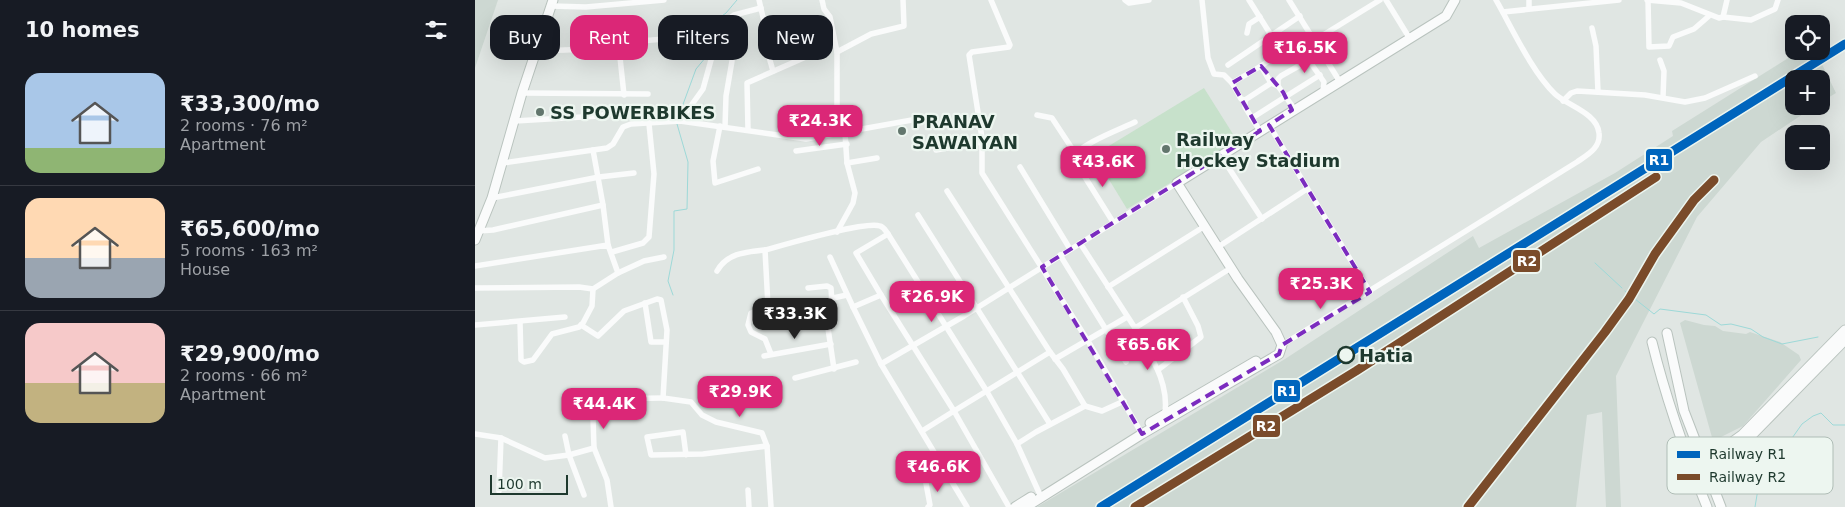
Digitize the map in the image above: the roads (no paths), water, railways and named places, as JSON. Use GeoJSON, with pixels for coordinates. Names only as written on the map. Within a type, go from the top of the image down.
{"type":"FeatureCollection","features":[{"type":"Feature","properties":{"kind":"street"},"geometry":{"type":"LineString","coordinates":[[548,15],[552,3],[586,7],[664,0]]}},
{"type":"Feature","properties":{"kind":"street"},"geometry":{"type":"LineString","coordinates":[[759,0],[763,15]]}},
{"type":"Feature","properties":{"kind":"street"},"geometry":{"type":"LineString","coordinates":[[823,0],[837,52],[836,104],[845,133],[847,163],[855,197],[837,232]]}},
{"type":"Feature","properties":{"kind":"street"},"geometry":{"type":"LineString","coordinates":[[837,52],[871,34],[904,26],[903,0]]}},
{"type":"Feature","properties":{"kind":"street"},"geometry":{"type":"LineString","coordinates":[[991,0],[1011,45],[1009,47],[972,52],[969,55],[982,142],[982,173],[1088,341],[1141,432]]}},
{"type":"Feature","properties":{"kind":"street"},"geometry":{"type":"LineString","coordinates":[[1125,0],[1129,3],[1149,0]]}},
{"type":"Feature","properties":{"kind":"street"},"geometry":{"type":"LineString","coordinates":[[1202,0],[1209,62],[1214,74],[1227,76],[1241,99],[1245,100]]}},
{"type":"Feature","properties":{"kind":"street"},"geometry":{"type":"LineString","coordinates":[[1249,0],[1271,35]]}},
{"type":"Feature","properties":{"kind":"street"},"geometry":{"type":"LineString","coordinates":[[1289,0],[1340,82]]}},
{"type":"Feature","properties":{"kind":"street"},"geometry":{"type":"LineString","coordinates":[[1315,40],[1379,0]]}},
{"type":"Feature","properties":{"kind":"street"},"geometry":{"type":"LineString","coordinates":[[1386,0],[1410,39]]}},
{"type":"Feature","properties":{"kind":"street"},"geometry":{"type":"LineString","coordinates":[[881,364],[913,347],[1410,39],[1446,16],[1455,0]]}},
{"type":"Feature","properties":{"kind":"street"},"geometry":{"type":"LineString","coordinates":[[1282,345],[1370,292],[1593,151],[1600,135],[1598,127],[1593,120],[1563,101],[1545,82],[1496,0]]}},
{"type":"Feature","properties":{"kind":"street"},"geometry":{"type":"LineString","coordinates":[[1529,0],[1529,8]]}},
{"type":"Feature","properties":{"kind":"street"},"geometry":{"type":"LineString","coordinates":[[1503,12],[1619,0]]}},
{"type":"Feature","properties":{"kind":"street"},"geometry":{"type":"LineString","coordinates":[[1709,16],[1694,29],[1673,37],[1669,46],[1649,47],[1647,0],[1681,3],[1709,16],[1751,20],[1775,10],[1778,0]]}},
{"type":"Feature","properties":{"kind":"street"},"geometry":{"type":"LineString","coordinates":[[1697,9],[1698,0]]}},
{"type":"Feature","properties":{"kind":"street"},"geometry":{"type":"LineString","coordinates":[[1723,16],[1727,0]]}},
{"type":"Feature","properties":{"kind":"street"},"geometry":{"type":"LineString","coordinates":[[680,120],[703,89],[716,42],[726,21],[734,16],[761,8]]}},
{"type":"Feature","properties":{"kind":"street"},"geometry":{"type":"LineString","coordinates":[[1228,65],[1300,16]]}},
{"type":"Feature","properties":{"kind":"street"},"geometry":{"type":"LineString","coordinates":[[1247,33],[1249,24],[1259,17]]}},
{"type":"Feature","properties":{"kind":"street"},"geometry":{"type":"LineString","coordinates":[[1592,28],[1597,52],[1598,92]]}},
{"type":"Feature","properties":{"kind":"street"},"geometry":{"type":"LineString","coordinates":[[1232,83],[1296,43],[1304,51],[1324,82],[1323,92]]}},
{"type":"Feature","properties":{"kind":"street"},"geometry":{"type":"LineString","coordinates":[[476,235],[492,198],[534,60]]}},
{"type":"Feature","properties":{"kind":"street"},"geometry":{"type":"LineString","coordinates":[[620,60],[624,95]]}},
{"type":"Feature","properties":{"kind":"street"},"geometry":{"type":"LineString","coordinates":[[770,60],[773,72]]}},
{"type":"Feature","properties":{"kind":"street"},"geometry":{"type":"LineString","coordinates":[[748,130],[747,83],[799,60]]}},
{"type":"Feature","properties":{"kind":"street"},"geometry":{"type":"LineString","coordinates":[[1660,60],[1664,70],[1663,97]]}},
{"type":"Feature","properties":{"kind":"street"},"geometry":{"type":"LineString","coordinates":[[731,61],[722,126],[713,162],[715,183],[758,169]]}},
{"type":"Feature","properties":{"kind":"street"},"geometry":{"type":"LineString","coordinates":[[1278,86],[1278,79],[1281,76],[1304,62],[1310,62]]}},
{"type":"Feature","properties":{"kind":"street"},"geometry":{"type":"LineString","coordinates":[[1261,66],[1271,83],[1278,86],[1293,110]]}},
{"type":"Feature","properties":{"kind":"street"},"geometry":{"type":"LineString","coordinates":[[1252,118],[1320,75]]}},
{"type":"Feature","properties":{"kind":"street"},"geometry":{"type":"LineString","coordinates":[[1563,101],[1571,93],[1577,91],[1663,97],[1675,101],[1696,100],[1755,76]]}},
{"type":"Feature","properties":{"kind":"street"},"geometry":{"type":"LineString","coordinates":[[1245,100],[1271,83]]}},
{"type":"Feature","properties":{"kind":"street"},"geometry":{"type":"LineString","coordinates":[[523,93],[649,94]]}},
{"type":"Feature","properties":{"kind":"street"},"geometry":{"type":"LineString","coordinates":[[1245,100],[1245,107],[1260,131]]}},
{"type":"Feature","properties":{"kind":"street"},"geometry":{"type":"LineString","coordinates":[[515,121],[595,116],[611,113]]}},
{"type":"Feature","properties":{"kind":"street"},"geometry":{"type":"LineString","coordinates":[[1037,115],[1052,118],[1075,153]]}},
{"type":"Feature","properties":{"kind":"street"},"geometry":{"type":"LineString","coordinates":[[503,162],[593,150],[613,144],[626,125],[680,120],[802,139],[913,120]]}},
{"type":"Feature","properties":{"kind":"street"},"geometry":{"type":"LineString","coordinates":[[1113,222],[1073,158],[1075,153],[1135,122]]}},
{"type":"Feature","properties":{"kind":"street"},"geometry":{"type":"LineString","coordinates":[[612,252],[643,243],[649,236],[654,174],[649,124]]}},
{"type":"Feature","properties":{"kind":"street"},"geometry":{"type":"LineString","coordinates":[[1269,125],[1370,292]]}},
{"type":"Feature","properties":{"kind":"street"},"geometry":{"type":"LineString","coordinates":[[936,150],[982,142]]}},
{"type":"Feature","properties":{"kind":"street"},"geometry":{"type":"LineString","coordinates":[[796,152],[847,144]]}},
{"type":"Feature","properties":{"kind":"street"},"geometry":{"type":"LineString","coordinates":[[593,150],[599,176],[608,245],[618,273]]}},
{"type":"Feature","properties":{"kind":"street"},"geometry":{"type":"LineString","coordinates":[[1221,156],[1262,219]]}},
{"type":"Feature","properties":{"kind":"street"},"geometry":{"type":"LineString","coordinates":[[847,163],[877,158]]}},
{"type":"Feature","properties":{"kind":"street"},"geometry":{"type":"LineString","coordinates":[[1020,167],[1070,249]]}},
{"type":"Feature","properties":{"kind":"street"},"geometry":{"type":"LineString","coordinates":[[492,198],[599,176],[634,172]]}},
{"type":"Feature","properties":{"kind":"street"},"geometry":{"type":"LineString","coordinates":[[1015,507],[1040,495],[1141,432],[1279,354],[1282,345],[1277,332],[1269,324],[1231,268],[1177,183]]}},
{"type":"Feature","properties":{"kind":"street"},"geometry":{"type":"LineString","coordinates":[[1218,247],[1307,189]]}},
{"type":"Feature","properties":{"kind":"street"},"geometry":{"type":"LineString","coordinates":[[947,191],[1085,406],[1102,411],[1124,401]]}},
{"type":"Feature","properties":{"kind":"street"},"geometry":{"type":"LineString","coordinates":[[476,235],[603,205]]}},
{"type":"Feature","properties":{"kind":"street"},"geometry":{"type":"LineString","coordinates":[[918,215],[1019,371],[1050,424]]}},
{"type":"Feature","properties":{"kind":"street"},"geometry":{"type":"LineString","coordinates":[[717,271],[724,262],[741,252],[765,250],[837,232],[876,225],[884,228],[986,390],[1017,444],[1040,495]]}},
{"type":"Feature","properties":{"kind":"street"},"geometry":{"type":"LineString","coordinates":[[1108,287],[1205,226]]}},
{"type":"Feature","properties":{"kind":"street"},"geometry":{"type":"LineString","coordinates":[[888,234],[855,253],[954,411],[1009,507]]}},
{"type":"Feature","properties":{"kind":"street"},"geometry":{"type":"LineString","coordinates":[[1081,243],[1159,368],[1166,404],[1165,414]]}},
{"type":"Feature","properties":{"kind":"street"},"geometry":{"type":"LineString","coordinates":[[475,266],[608,245]]}},
{"type":"Feature","properties":{"kind":"street"},"geometry":{"type":"LineString","coordinates":[[765,250],[768,306],[765,312],[753,312],[748,318],[748,325],[751,332],[765,339],[771,354]]}},
{"type":"Feature","properties":{"kind":"street"},"geometry":{"type":"LineString","coordinates":[[1060,255],[1127,362]]}},
{"type":"Feature","properties":{"kind":"street"},"geometry":{"type":"LineString","coordinates":[[475,288],[579,287],[593,289],[618,273],[644,261],[664,257]]}},
{"type":"Feature","properties":{"kind":"street"},"geometry":{"type":"LineString","coordinates":[[830,257],[881,364],[967,507]]}},
{"type":"Feature","properties":{"kind":"street"},"geometry":{"type":"LineString","coordinates":[[1135,328],[1231,268]]}},
{"type":"Feature","properties":{"kind":"street"},"geometry":{"type":"LineString","coordinates":[[808,288],[829,286],[833,298],[832,303],[825,308],[834,369]]}},
{"type":"Feature","properties":{"kind":"street"},"geometry":{"type":"LineString","coordinates":[[520,322],[521,360],[529,362],[553,334],[581,325],[590,311],[593,289]]}},
{"type":"Feature","properties":{"kind":"street"},"geometry":{"type":"LineString","coordinates":[[833,298],[847,295]]}},
{"type":"Feature","properties":{"kind":"street"},"geometry":{"type":"LineString","coordinates":[[853,307],[881,295]]}},
{"type":"Feature","properties":{"kind":"street"},"geometry":{"type":"LineString","coordinates":[[1159,368],[1201,336],[1183,297]]}},
{"type":"Feature","properties":{"kind":"street"},"geometry":{"type":"LineString","coordinates":[[581,325],[598,336],[624,311],[657,299],[662,302],[667,325],[663,398]]}},
{"type":"Feature","properties":{"kind":"street"},"geometry":{"type":"LineString","coordinates":[[645,303],[651,342],[666,342]]}},
{"type":"Feature","properties":{"kind":"street"},"geometry":{"type":"LineString","coordinates":[[475,325],[565,317]]}},
{"type":"Feature","properties":{"kind":"street"},"geometry":{"type":"LineString","coordinates":[[1055,359],[1127,317]]}},
{"type":"Feature","properties":{"kind":"street"},"geometry":{"type":"LineString","coordinates":[[1141,432],[1165,414],[1275,350],[1275,340],[1269,324]]}},
{"type":"Feature","properties":{"kind":"street"},"geometry":{"type":"LineString","coordinates":[[1739,437],[1845,330]]}},
{"type":"Feature","properties":{"kind":"street"},"geometry":{"type":"LineString","coordinates":[[1667,333],[1684,411],[1693,437]]}},
{"type":"Feature","properties":{"kind":"street"},"geometry":{"type":"LineString","coordinates":[[1750,437],[1845,340]]}},
{"type":"Feature","properties":{"kind":"street"},"geometry":{"type":"LineString","coordinates":[[1652,342],[1662,383],[1680,437]]}},
{"type":"Feature","properties":{"kind":"street"},"geometry":{"type":"LineString","coordinates":[[764,356],[831,344]]}},
{"type":"Feature","properties":{"kind":"street"},"geometry":{"type":"LineString","coordinates":[[922,431],[1050,352]]}},
{"type":"Feature","properties":{"kind":"street"},"geometry":{"type":"LineString","coordinates":[[795,378],[856,362]]}},
{"type":"Feature","properties":{"kind":"street"},"geometry":{"type":"LineString","coordinates":[[611,507],[607,480],[595,448],[594,411],[599,401],[663,398],[691,402],[702,415],[715,422],[761,433],[767,446],[771,507]]}},
{"type":"Feature","properties":{"kind":"street"},"geometry":{"type":"LineString","coordinates":[[1017,444],[1085,406]]}},
{"type":"Feature","properties":{"kind":"street"},"geometry":{"type":"LineString","coordinates":[[686,455],[683,432],[647,437],[651,455],[686,455],[767,446]]}},
{"type":"Feature","properties":{"kind":"street"},"geometry":{"type":"LineString","coordinates":[[475,434],[501,438],[545,458],[569,455],[595,448]]}},
{"type":"Feature","properties":{"kind":"street"},"geometry":{"type":"LineString","coordinates":[[565,436],[569,455],[584,495]]}},
{"type":"Feature","properties":{"kind":"street"},"geometry":{"type":"LineString","coordinates":[[499,491],[501,438]]}},
{"type":"Feature","properties":{"kind":"street"},"geometry":{"type":"LineString","coordinates":[[928,507],[925,478],[942,465]]}},
{"type":"Feature","properties":{"kind":"street"},"geometry":{"type":"LineString","coordinates":[[748,490],[749,507]]}},
{"type":"Feature","properties":{"kind":"street"},"geometry":{"type":"LineString","coordinates":[[1701,494],[1707,507]]}},
{"type":"Feature","properties":{"kind":"street"},"geometry":{"type":"LineString","coordinates":[[1716,494],[1721,507]]}},
{"type":"Feature","properties":{"kind":"street"},"geometry":{"type":"LineString","coordinates":[[1026,507],[1040,495]]}},
{"type":"Feature","properties":{"kind":"waterway"},"geometry":{"type":"LineString","coordinates":[[678,118],[696,69],[706,57],[711,24],[726,13],[737,0]]}},
{"type":"Feature","properties":{"kind":"waterway"},"geometry":{"type":"LineString","coordinates":[[673,295],[668,281],[674,250],[674,211],[687,209],[688,162],[677,124]]}},
{"type":"Feature","properties":{"kind":"waterway"},"geometry":{"type":"LineString","coordinates":[[1595,263],[1622,288]]}},
{"type":"Feature","properties":{"kind":"waterway"},"geometry":{"type":"LineString","coordinates":[[1625,291],[1628,294]]}},
{"type":"Feature","properties":{"kind":"waterway"},"geometry":{"type":"LineString","coordinates":[[1635,299],[1654,314],[1660,309],[1706,315],[1721,325],[1731,324],[1751,329],[1763,337],[1782,344],[1818,337]]}},
{"type":"Feature","properties":{"kind":"waterway"},"geometry":{"type":"LineString","coordinates":[[1793,437],[1802,424],[1821,413],[1833,425],[1845,425]]}},
{"type":"Feature","properties":{"kind":"waterway"},"geometry":{"type":"LineString","coordinates":[[1755,507],[1757,494]]}},
{"type":"Feature","properties":{"kind":"rail line","name":"R1"},"geometry":{"type":"LineString","coordinates":[[1101,507],[1845,44]]}},
{"type":"Feature","properties":{"kind":"rail line","name":"R2"},"geometry":{"type":"LineString","coordinates":[[1135,507],[1356,371],[1656,177]]}},
{"type":"Feature","properties":{"kind":"rail line","name":"R2"},"geometry":{"type":"LineString","coordinates":[[1468,507],[1605,332],[1629,299],[1655,254],[1694,200],[1714,180]]}},
{"type":"Feature","properties":{"kind":"place","name":"SS POWERBIKES"},"geometry":{"type":"Point","coordinates":[540,112]}},
{"type":"Feature","properties":{"kind":"place","name":"PRANAV SAWAIYAN"},"geometry":{"type":"Point","coordinates":[902,131]}},
{"type":"Feature","properties":{"kind":"place","name":"Railway Hockey Stadium"},"geometry":{"type":"Point","coordinates":[1166,149]}},
{"type":"Feature","properties":{"kind":"place","name":"Hatia"},"geometry":{"type":"Point","coordinates":[1346,355]}}]}
